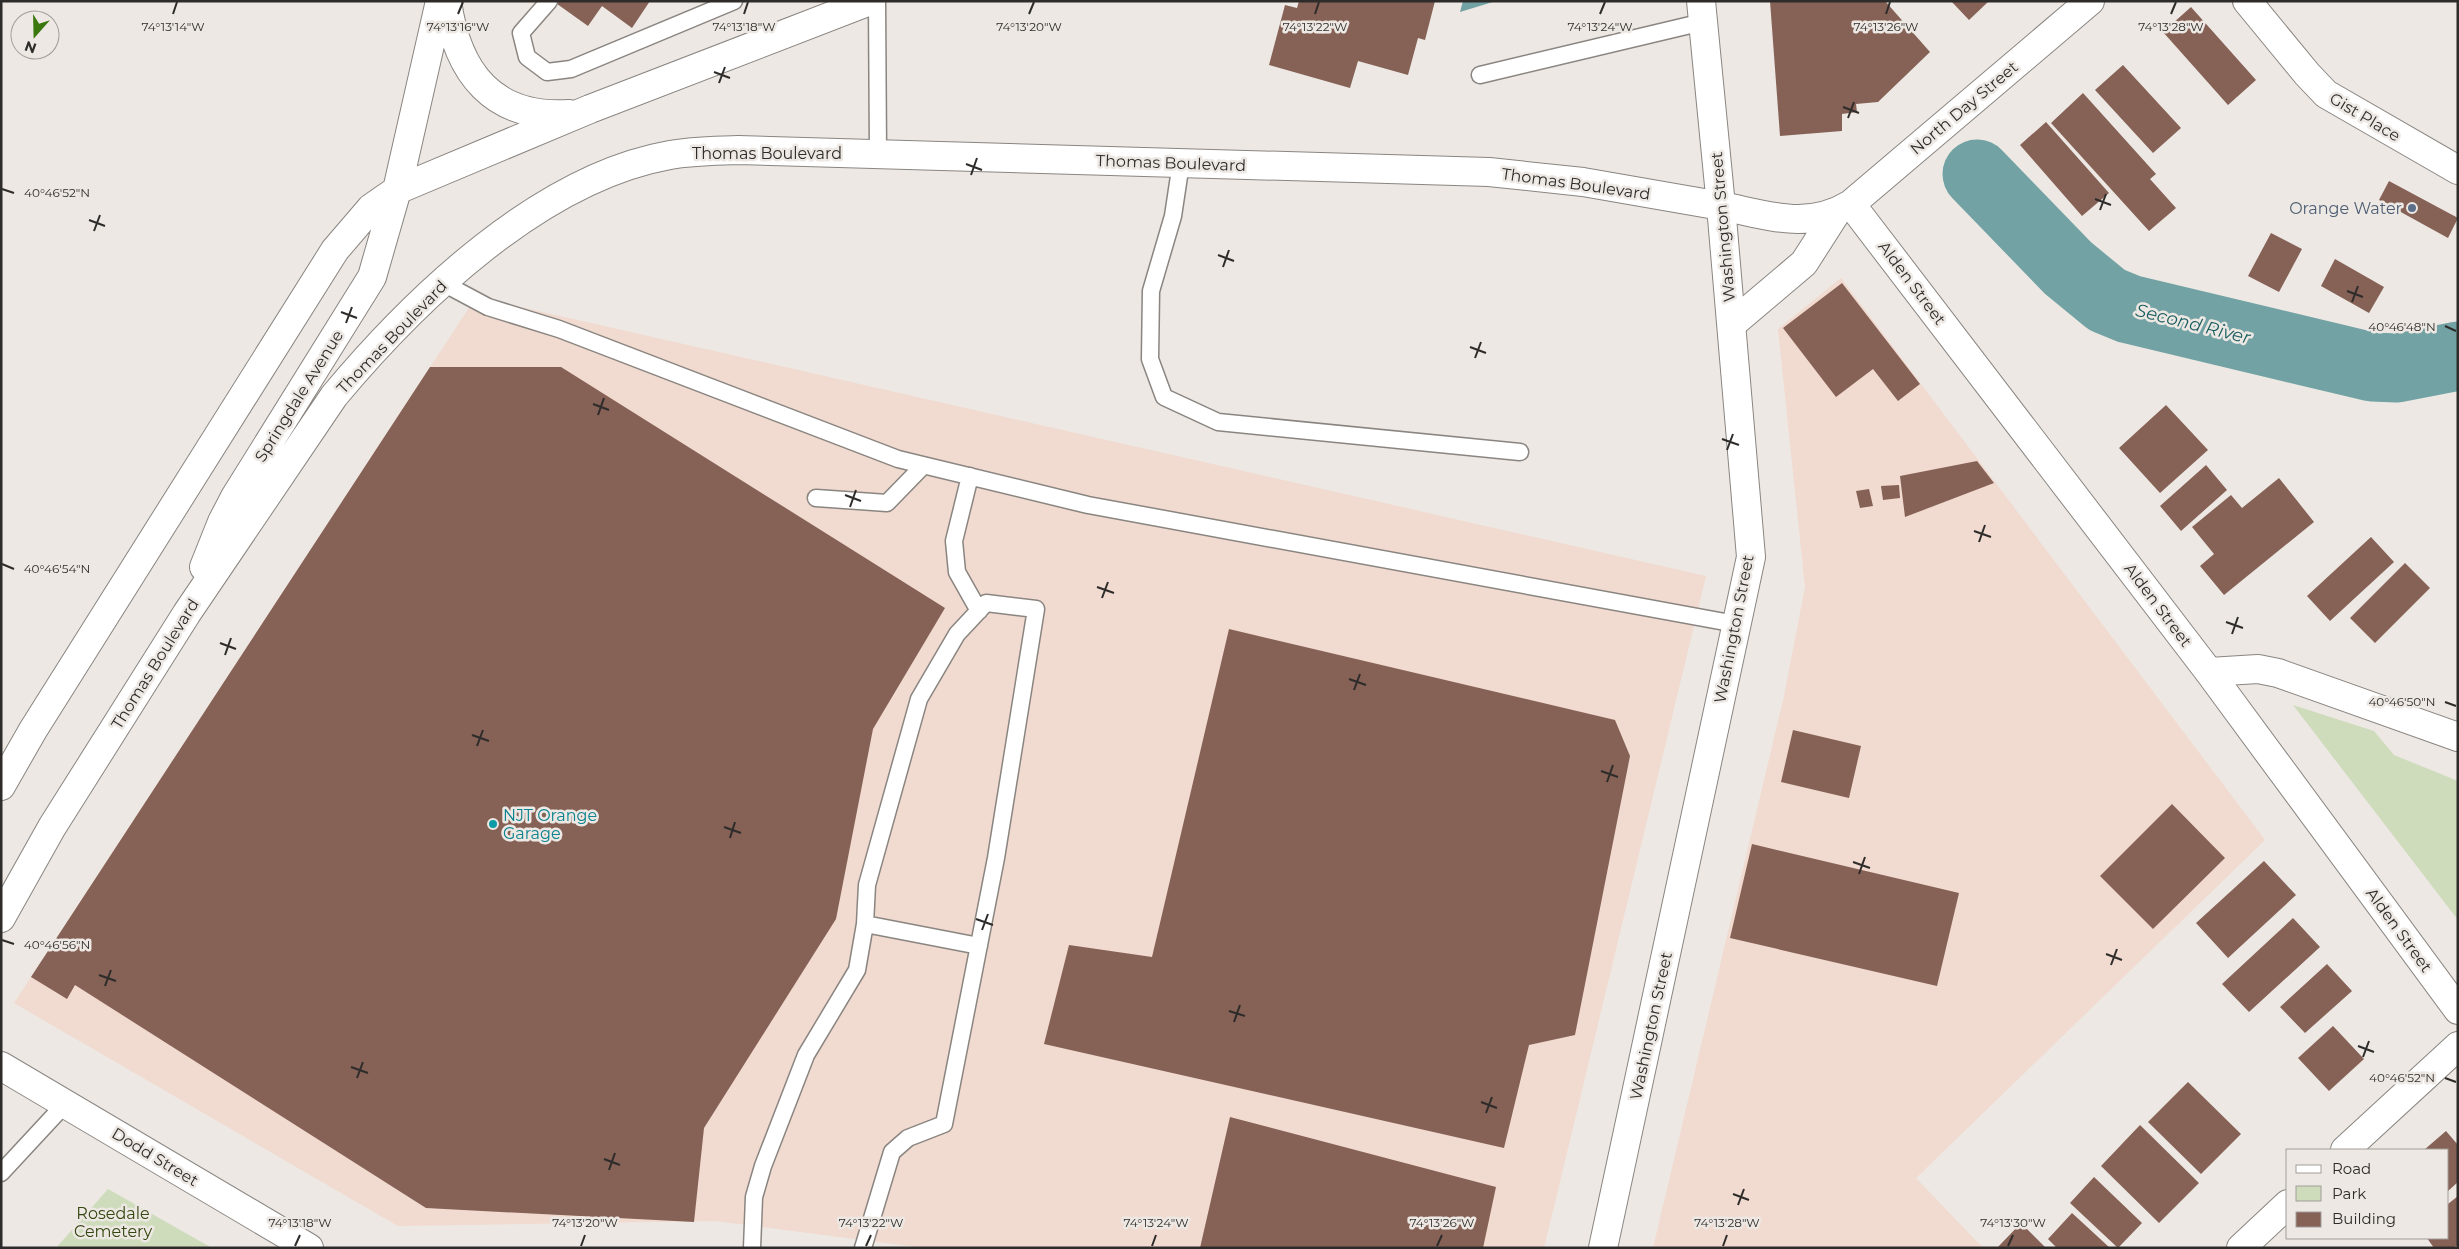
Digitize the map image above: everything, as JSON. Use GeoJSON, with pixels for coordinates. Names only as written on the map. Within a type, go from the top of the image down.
{"type":"FeatureCollection","features":[{"type":"Feature","properties":{"kind":"street","name":"Springdale Avenue"},"geometry":{"type":"LineString","coordinates":[[186,612],[222,522],[235,497],[372,277],[397,190],[440,1]]}},
{"type":"Feature","properties":{"kind":"street"},"geometry":{"type":"LineString","coordinates":[[448,1],[454,33],[470,70],[496,98],[512,108],[552,115],[569,114],[590,109]]}},
{"type":"Feature","properties":{"kind":"street","name":"North Day Street"},"geometry":{"type":"LineString","coordinates":[[1732,324],[1804,263],[1844,208],[2090,1]]}},
{"type":"Feature","properties":{"kind":"street","name":"Gist Place"},"geometry":{"type":"LineString","coordinates":[[2247,1],[2307,74],[2326,94],[2345,107],[2458,170]]}},
{"type":"Feature","properties":{"kind":"street"},"geometry":{"type":"LineString","coordinates":[[1,786],[33,730],[335,250],[371,208],[397,190],[590,109],[854,4]]}},
{"type":"Feature","properties":{"kind":"street","name":"Washington Street"},"geometry":{"type":"LineString","coordinates":[[1603,1248],[1751,556],[1732,324],[1702,12]]}},
{"type":"Feature","properties":{"kind":"street","name":"Thomas Boulevard"},"geometry":{"type":"LineString","coordinates":[[1,918],[52,827],[186,612],[334,396],[367,358],[443,283],[493,241],[545,205],[596,178],[669,155],[720,151],[878,154],[1489,172],[1584,182],[1721,206]]}},
{"type":"Feature","properties":{"kind":"street","name":"North Day Street"},"geometry":{"type":"LineString","coordinates":[[1721,206],[1800,220],[1820,218],[1844,208]]}},
{"type":"Feature","properties":{"kind":"street","name":"Alden Street"},"geometry":{"type":"LineString","coordinates":[[1844,208],[2209,672],[2458,1010]]}},
{"type":"Feature","properties":{"kind":"street"},"geometry":{"type":"LineString","coordinates":[[2209,672],[2258,670],[2278,673],[2458,737]]}},
{"type":"Feature","properties":{"kind":"street"},"geometry":{"type":"LineString","coordinates":[[2346,1149],[2458,1046]]}},
{"type":"Feature","properties":{"kind":"street","name":"Dodd Street"},"geometry":{"type":"LineString","coordinates":[[1,1066],[309,1248]]}},
{"type":"Feature","properties":{"kind":"street"},"geometry":{"type":"LineString","coordinates":[[2240,1248],[2286,1206]]}},
{"type":"Feature","properties":{"kind":"lane"},"geometry":{"type":"LineString","coordinates":[[549,1],[521,33],[527,57],[547,72],[571,69],[734,1]]}},
{"type":"Feature","properties":{"kind":"lane"},"geometry":{"type":"LineString","coordinates":[[877,1],[878,154]]}},
{"type":"Feature","properties":{"kind":"lane"},"geometry":{"type":"LineString","coordinates":[[1480,75],[1702,12]]}},
{"type":"Feature","properties":{"kind":"lane"},"geometry":{"type":"LineString","coordinates":[[1181,163],[1173,216],[1151,291],[1150,359],[1164,397],[1218,422],[1520,452]]}},
{"type":"Feature","properties":{"kind":"lane"},"geometry":{"type":"LineString","coordinates":[[443,283],[488,307],[559,329],[898,459],[923,466],[1088,505],[1736,624]]}},
{"type":"Feature","properties":{"kind":"lane"},"geometry":{"type":"LineString","coordinates":[[816,498],[887,503],[923,466]]}},
{"type":"Feature","properties":{"kind":"lane"},"geometry":{"type":"LineString","coordinates":[[970,476],[954,541],[955,557],[957,572],[979,611]]}},
{"type":"Feature","properties":{"kind":"lane"},"geometry":{"type":"LineString","coordinates":[[752,1248],[754,1197],[806,1055],[857,970],[865,924],[867,885],[919,699],[957,634],[986,603],[1036,609],[998,849],[944,1124],[908,1138],[892,1152],[863,1248]]}},
{"type":"Feature","properties":{"kind":"lane"},"geometry":{"type":"LineString","coordinates":[[865,924],[979,946]]}},
{"type":"Feature","properties":{"kind":"lane"},"geometry":{"type":"LineString","coordinates":[[1,1173],[65,1104]]}},
{"type":"Feature","properties":{"kind":"shaded area"},"geometry":{"type":"Polygon","coordinates":[[[1841,278],[2265,840],[1916,1178],[1983,1248],[1653,1248],[1784,696],[1805,587],[1778,329],[1841,278]]]}},
{"type":"Feature","properties":{"kind":"shaded area"},"geometry":{"type":"Polygon","coordinates":[[[476,297],[1706,576],[1544,1248],[924,1248],[715,1221],[398,1226],[14,1003],[476,297]]]}},
{"type":"Feature","properties":{"kind":"green space"},"geometry":{"type":"Polygon","coordinates":[[[2293,705],[2374,731],[2394,755],[2458,781],[2458,920],[2293,705]]]}},
{"type":"Feature","properties":{"kind":"green space","name":"Rosedale Cemetery"},"geometry":{"type":"Polygon","coordinates":[[[108,1189],[212,1248],[56,1248],[108,1189]]]}},
{"type":"Feature","properties":{"kind":"water"},"geometry":{"type":"Polygon","coordinates":[[[1463,1],[1496,1],[1460,12],[1463,1]]]}},
{"type":"Feature","properties":{"kind":"building"},"geometry":{"type":"Polygon","coordinates":[[[553,1],[650,1],[632,28],[602,6],[588,26],[553,1]]]}},
{"type":"Feature","properties":{"kind":"building"},"geometry":{"type":"Polygon","coordinates":[[[1299,1],[1435,1],[1425,40],[1418,38],[1408,75],[1358,61],[1350,88],[1269,65],[1285,5],[1297,8],[1299,1]]]}},
{"type":"Feature","properties":{"kind":"building"},"geometry":{"type":"Polygon","coordinates":[[[1770,1],[1885,1],[1930,52],[1878,102],[1856,104],[1857,112],[1842,114],[1842,131],[1780,136],[1770,1]]]}},
{"type":"Feature","properties":{"kind":"building"},"geometry":{"type":"Polygon","coordinates":[[[1951,1],[1989,1],[1969,20],[1951,1]]]}},
{"type":"Feature","properties":{"kind":"building"},"geometry":{"type":"Polygon","coordinates":[[[2191,7],[2256,80],[2228,105],[2163,32],[2191,7]]]}},
{"type":"Feature","properties":{"kind":"building"},"geometry":{"type":"Polygon","coordinates":[[[2123,65],[2181,128],[2153,153],[2095,90],[2123,65]]]}},
{"type":"Feature","properties":{"kind":"building"},"geometry":{"type":"Polygon","coordinates":[[[2083,93],[2156,174],[2150,179],[2176,208],[2149,231],[2051,123],[2083,93]]]}},
{"type":"Feature","properties":{"kind":"building"},"geometry":{"type":"Polygon","coordinates":[[[2046,122],[2109,193],[2082,216],[2020,145],[2046,122]]]}},
{"type":"Feature","properties":{"kind":"building"},"geometry":{"type":"Polygon","coordinates":[[[2389,181],[2458,218],[2448,238],[2379,200],[2389,181]]]}},
{"type":"Feature","properties":{"kind":"building"},"geometry":{"type":"Polygon","coordinates":[[[2271,233],[2302,249],[2279,292],[2248,276],[2271,233]]]}},
{"type":"Feature","properties":{"kind":"building"},"geometry":{"type":"Polygon","coordinates":[[[2335,259],[2384,287],[2369,313],[2321,286],[2335,259]]]}},
{"type":"Feature","properties":{"kind":"building"},"geometry":{"type":"Polygon","coordinates":[[[1842,283],[1920,384],[1898,401],[1873,369],[1836,397],[1783,328],[1842,283]]]}},
{"type":"Feature","properties":{"kind":"building","name":"NJT Orange Garage"},"geometry":{"type":"Polygon","coordinates":[[[430,367],[561,367],[945,608],[873,729],[836,919],[704,1128],[694,1222],[426,1208],[75,985],[67,999],[31,977],[430,367]]]}},
{"type":"Feature","properties":{"kind":"building"},"geometry":{"type":"Polygon","coordinates":[[[2166,405],[2208,450],[2160,493],[2119,448],[2166,405]]]}},
{"type":"Feature","properties":{"kind":"building"},"geometry":{"type":"Polygon","coordinates":[[[1977,461],[1994,483],[1905,517],[1900,476],[1977,461]]]}},
{"type":"Feature","properties":{"kind":"building"},"geometry":{"type":"Polygon","coordinates":[[[2206,465],[2227,490],[2181,531],[2160,506],[2206,465]]]}},
{"type":"Feature","properties":{"kind":"building"},"geometry":{"type":"Polygon","coordinates":[[[2279,478],[2314,522],[2224,595],[2200,566],[2214,554],[2192,527],[2231,495],[2242,508],[2279,478]]]}},
{"type":"Feature","properties":{"kind":"building"},"geometry":{"type":"Polygon","coordinates":[[[1899,485],[1900,498],[1883,500],[1881,486],[1899,485]]]}},
{"type":"Feature","properties":{"kind":"building"},"geometry":{"type":"Polygon","coordinates":[[[1869,489],[1873,506],[1860,508],[1856,491],[1869,489]]]}},
{"type":"Feature","properties":{"kind":"building"},"geometry":{"type":"Polygon","coordinates":[[[2371,537],[2394,562],[2330,621],[2307,596],[2371,537]]]}},
{"type":"Feature","properties":{"kind":"building"},"geometry":{"type":"Polygon","coordinates":[[[2405,563],[2430,588],[2375,643],[2350,618],[2405,563]]]}},
{"type":"Feature","properties":{"kind":"building"},"geometry":{"type":"Polygon","coordinates":[[[1229,629],[1615,720],[1630,756],[1575,1035],[1529,1045],[1504,1148],[1044,1044],[1069,945],[1152,957],[1229,629]]]}},
{"type":"Feature","properties":{"kind":"building"},"geometry":{"type":"Polygon","coordinates":[[[1793,730],[1861,746],[1849,798],[1781,782],[1793,730]]]}},
{"type":"Feature","properties":{"kind":"building"},"geometry":{"type":"Polygon","coordinates":[[[2172,804],[2225,858],[2153,929],[2100,876],[2172,804]]]}},
{"type":"Feature","properties":{"kind":"building"},"geometry":{"type":"Polygon","coordinates":[[[1752,844],[1959,893],[1937,986],[1730,938],[1752,844]]]}},
{"type":"Feature","properties":{"kind":"building"},"geometry":{"type":"Polygon","coordinates":[[[2264,861],[2296,895],[2228,958],[2196,923],[2264,861]]]}},
{"type":"Feature","properties":{"kind":"building"},"geometry":{"type":"Polygon","coordinates":[[[2293,918],[2320,947],[2249,1012],[2222,984],[2293,918]]]}},
{"type":"Feature","properties":{"kind":"building"},"geometry":{"type":"Polygon","coordinates":[[[2327,964],[2352,991],[2305,1033],[2280,1007],[2327,964]]]}},
{"type":"Feature","properties":{"kind":"building"},"geometry":{"type":"Polygon","coordinates":[[[2333,1026],[2364,1059],[2329,1091],[2298,1058],[2333,1026]]]}},
{"type":"Feature","properties":{"kind":"building"},"geometry":{"type":"Polygon","coordinates":[[[2188,1082],[2241,1134],[2201,1174],[2148,1122],[2188,1082]]]}},
{"type":"Feature","properties":{"kind":"building"},"geometry":{"type":"Polygon","coordinates":[[[1230,1117],[1496,1187],[1483,1248],[1200,1248],[1230,1117]]]}},
{"type":"Feature","properties":{"kind":"building"},"geometry":{"type":"Polygon","coordinates":[[[2140,1125],[2199,1183],[2159,1223],[2101,1166],[2140,1125]]]}},
{"type":"Feature","properties":{"kind":"building"},"geometry":{"type":"Polygon","coordinates":[[[2446,1131],[2458,1145],[2458,1182],[2449,1190],[2449,1149],[2425,1149],[2446,1131]]]}},
{"type":"Feature","properties":{"kind":"building"},"geometry":{"type":"Polygon","coordinates":[[[2094,1177],[2142,1223],[2118,1248],[2070,1203],[2094,1177]]]}},
{"type":"Feature","properties":{"kind":"building"},"geometry":{"type":"Polygon","coordinates":[[[2458,1196],[2458,1245],[2453,1248],[2434,1248],[2428,1239],[2449,1239],[2449,1203],[2458,1196]]]}},
{"type":"Feature","properties":{"kind":"building"},"geometry":{"type":"Polygon","coordinates":[[[2072,1213],[2110,1248],[2057,1248],[2048,1239],[2072,1213]]]}},
{"type":"Feature","properties":{"kind":"building"},"geometry":{"type":"Polygon","coordinates":[[[2021,1223],[2046,1248],[1997,1248],[2021,1223]]]}},
{"type":"Feature","properties":{"kind":"waterway","name":"Second River"},"geometry":{"type":"LineString","coordinates":[[1977,174],[2068,268],[2107,300],[2129,309],[2372,367],[2397,368],[2458,356]]}},
{"type":"Feature","properties":{"kind":"place","name":"Orange Water"},"geometry":{"type":"Point","coordinates":[2412,208]}},
{"type":"Feature","properties":{"kind":"place","name":"NJT Orange Garage"},"geometry":{"type":"Point","coordinates":[493,824]}}]}
